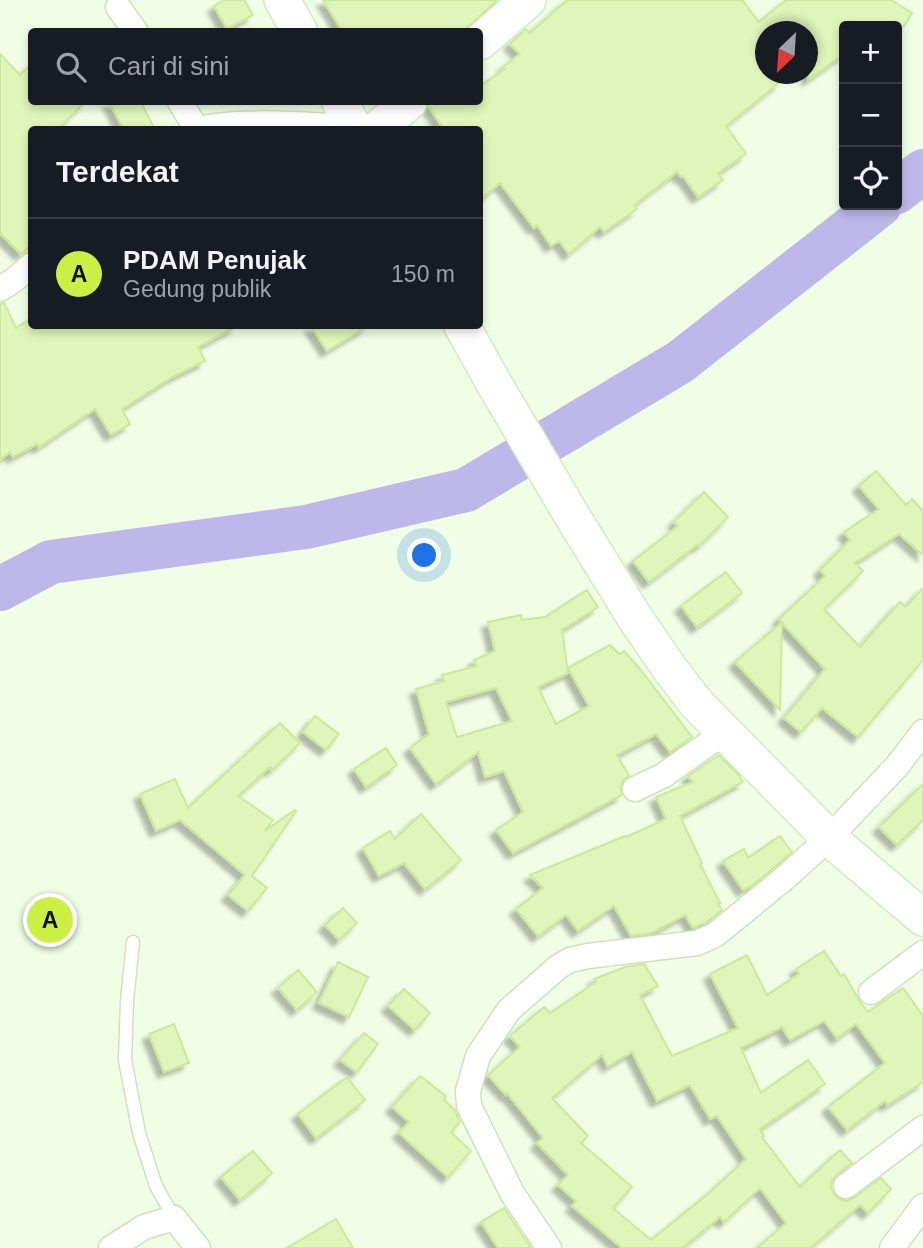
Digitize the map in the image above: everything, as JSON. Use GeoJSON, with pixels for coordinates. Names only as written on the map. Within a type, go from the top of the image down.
{"type":"FeatureCollection","features":[{"type":"Feature","properties":{"kind":"main road"},"geometry":{"type":"LineString","coordinates":[[282,0],[298,28]]}},
{"type":"Feature","properties":{"kind":"main road"},"geometry":{"type":"LineString","coordinates":[[483,39],[528,0]]}},
{"type":"Feature","properties":{"kind":"main road"},"geometry":{"type":"LineString","coordinates":[[356,122],[401,105]]}},
{"type":"Feature","properties":{"kind":"main road"},"geometry":{"type":"LineString","coordinates":[[464,329],[635,618],[697,704],[828,838],[923,918]]}},
{"type":"Feature","properties":{"kind":"street"},"geometry":{"type":"LineString","coordinates":[[117,7],[133,28]]}},
{"type":"Feature","properties":{"kind":"street"},"geometry":{"type":"LineString","coordinates":[[182,105],[193,126]]}},
{"type":"Feature","properties":{"kind":"street"},"geometry":{"type":"LineString","coordinates":[[226,126],[356,122]]}},
{"type":"Feature","properties":{"kind":"street"},"geometry":{"type":"LineString","coordinates":[[0,289],[28,269]]}},
{"type":"Feature","properties":{"kind":"street"},"geometry":{"type":"LineString","coordinates":[[635,789],[664,775],[725,732]]}},
{"type":"Feature","properties":{"kind":"street"},"geometry":{"type":"LineString","coordinates":[[549,1248],[512,1193],[469,1106],[468,1091],[478,1056],[509,1010],[558,967],[570,960],[697,943],[715,935],[786,877],[828,838],[897,766],[923,732]]}},
{"type":"Feature","properties":{"kind":"street"},"geometry":{"type":"LineString","coordinates":[[871,992],[923,953]]}},
{"type":"Feature","properties":{"kind":"street"},"geometry":{"type":"LineString","coordinates":[[846,1186],[923,1128]]}},
{"type":"Feature","properties":{"kind":"street"},"geometry":{"type":"LineString","coordinates":[[892,1248],[923,1206]]}},
{"type":"Feature","properties":{"kind":"street"},"geometry":{"type":"LineString","coordinates":[[111,1248],[144,1227],[174,1218],[198,1248]]}},
{"type":"Feature","properties":{"kind":"lane"},"geometry":{"type":"LineString","coordinates":[[133,942],[125,1060],[139,1133],[156,1186],[174,1218]]}},
{"type":"Feature","properties":{"kind":"building"},"geometry":{"type":"Polygon","coordinates":[[[224,0],[244,0],[253,15],[226,28],[214,6],[224,0]]]}},
{"type":"Feature","properties":{"kind":"building"},"geometry":{"type":"Polygon","coordinates":[[[323,0],[497,0],[467,28],[340,28],[323,0]]]}},
{"type":"Feature","properties":{"kind":"building"},"geometry":{"type":"Polygon","coordinates":[[[567,0],[742,0],[758,21],[755,21],[755,84],[778,84],[726,126],[746,154],[718,173],[723,180],[698,197],[677,172],[634,205],[637,209],[604,232],[600,227],[569,254],[559,241],[551,246],[537,225],[534,228],[500,183],[483,197],[483,126],[441,126],[428,105],[483,105],[483,84],[505,69],[503,67],[520,54],[510,44],[526,29],[530,33],[567,0]]]}},
{"type":"Feature","properties":{"kind":"building"},"geometry":{"type":"Polygon","coordinates":[[[786,0],[891,0],[912,13],[904,26],[902,21],[839,21],[839,58],[818,73],[818,21],[760,21],[786,0]]]}},
{"type":"Feature","properties":{"kind":"building"},"geometry":{"type":"Polygon","coordinates":[[[0,54],[20,75],[28,68],[28,105],[82,105],[61,126],[28,126],[28,248],[21,254],[0,233],[0,54]]]}},
{"type":"Feature","properties":{"kind":"building"},"geometry":{"type":"Polygon","coordinates":[[[111,105],[142,105],[153,126],[122,126],[111,105]]]}},
{"type":"Feature","properties":{"kind":"building"},"geometry":{"type":"Polygon","coordinates":[[[4,303],[16,328],[28,320],[28,329],[231,329],[198,347],[205,361],[172,377],[122,409],[130,424],[111,435],[95,409],[39,447],[37,444],[13,457],[10,452],[0,460],[0,304],[4,303]]]}},
{"type":"Feature","properties":{"kind":"building"},"geometry":{"type":"Polygon","coordinates":[[[313,329],[363,329],[327,351],[313,329]]]}},
{"type":"Feature","properties":{"kind":"building"},"geometry":{"type":"Polygon","coordinates":[[[876,471],[906,505],[912,499],[923,511],[923,555],[899,534],[855,563],[863,571],[824,609],[860,647],[900,602],[906,607],[923,588],[923,660],[858,737],[822,708],[801,732],[784,718],[825,669],[782,623],[780,710],[735,662],[782,622],[779,619],[825,576],[820,570],[850,540],[844,532],[879,509],[859,486],[876,471]]]}},
{"type":"Feature","properties":{"kind":"building"},"geometry":{"type":"Polygon","coordinates":[[[704,492],[728,517],[699,546],[649,582],[633,561],[678,526],[674,522],[704,492]]]}},
{"type":"Feature","properties":{"kind":"building"},"geometry":{"type":"Polygon","coordinates":[[[726,572],[742,593],[697,627],[681,606],[726,572]]]}},
{"type":"Feature","properties":{"kind":"building"},"geometry":{"type":"Polygon","coordinates":[[[587,590],[598,607],[562,630],[568,673],[538,687],[556,724],[589,706],[568,668],[610,645],[619,654],[624,651],[692,737],[670,752],[656,734],[617,755],[629,776],[623,780],[620,787],[622,795],[513,853],[496,830],[523,812],[504,771],[485,777],[478,752],[436,784],[410,748],[429,734],[416,689],[444,681],[442,675],[477,666],[474,660],[495,651],[488,622],[521,615],[522,620],[545,617],[587,590]],[[496,688],[446,702],[457,737],[512,721],[496,688]]]}},
{"type":"Feature","properties":{"kind":"building"},"geometry":{"type":"Polygon","coordinates":[[[315,716],[339,734],[326,750],[303,732],[315,716]]]}},
{"type":"Feature","properties":{"kind":"building"},"geometry":{"type":"Polygon","coordinates":[[[280,723],[300,743],[272,770],[270,767],[238,796],[273,820],[265,831],[296,811],[252,876],[267,888],[248,911],[228,895],[245,875],[180,820],[156,831],[140,794],[175,779],[188,808],[280,723]]]}},
{"type":"Feature","properties":{"kind":"building"},"geometry":{"type":"Polygon","coordinates":[[[386,748],[397,765],[366,787],[354,769],[386,748]]]}},
{"type":"Feature","properties":{"kind":"building"},"geometry":{"type":"Polygon","coordinates":[[[719,755],[743,782],[680,816],[722,910],[707,922],[693,928],[685,915],[652,933],[631,936],[614,906],[578,931],[566,915],[538,936],[516,909],[543,888],[530,875],[666,819],[656,797],[693,782],[688,776],[719,755]]]}},
{"type":"Feature","properties":{"kind":"building"},"geometry":{"type":"Polygon","coordinates":[[[923,784],[923,820],[897,845],[879,827],[923,784]]]}},
{"type":"Feature","properties":{"kind":"building"},"geometry":{"type":"Polygon","coordinates":[[[421,814],[461,860],[425,889],[404,863],[379,876],[363,848],[390,831],[395,839],[421,814]]]}},
{"type":"Feature","properties":{"kind":"building"},"geometry":{"type":"Polygon","coordinates":[[[780,836],[792,852],[753,885],[743,890],[723,861],[744,849],[748,858],[780,836]]]}},
{"type":"Feature","properties":{"kind":"building"},"geometry":{"type":"Polygon","coordinates":[[[343,908],[357,923],[339,940],[325,925],[343,908]]]}},
{"type":"Feature","properties":{"kind":"building"},"geometry":{"type":"Polygon","coordinates":[[[824,951],[841,976],[844,974],[868,1012],[903,988],[923,1016],[923,1082],[887,1105],[885,1101],[847,1130],[828,1107],[885,1063],[856,1024],[837,1038],[824,1021],[790,1040],[782,1027],[741,1048],[761,1093],[808,1060],[825,1084],[760,1129],[764,1136],[762,1137],[800,1187],[840,1150],[852,1163],[832,1181],[831,1188],[840,1199],[847,1201],[854,1198],[881,1178],[891,1189],[868,1213],[860,1205],[810,1248],[757,1248],[786,1223],[760,1188],[724,1222],[720,1217],[682,1248],[622,1248],[572,1206],[576,1201],[558,1185],[568,1175],[537,1143],[543,1138],[507,1093],[506,1095],[488,1075],[520,1047],[510,1036],[544,1007],[550,1013],[596,982],[594,979],[625,967],[644,964],[658,986],[640,995],[672,1056],[738,1028],[710,974],[747,955],[767,995],[799,974],[796,969],[824,951]],[[632,1052],[608,1066],[602,1055],[552,1098],[588,1136],[581,1143],[632,1187],[613,1208],[651,1240],[746,1159],[717,1116],[710,1119],[690,1085],[657,1101],[632,1052]]]}},
{"type":"Feature","properties":{"kind":"building"},"geometry":{"type":"Polygon","coordinates":[[[338,962],[368,977],[349,1017],[319,1003],[338,962]]]}},
{"type":"Feature","properties":{"kind":"building"},"geometry":{"type":"Polygon","coordinates":[[[298,970],[317,992],[297,1010],[278,988],[298,970]]]}},
{"type":"Feature","properties":{"kind":"building"},"geometry":{"type":"Polygon","coordinates":[[[404,989],[430,1013],[415,1030],[388,1006],[404,989]]]}},
{"type":"Feature","properties":{"kind":"building"},"geometry":{"type":"Polygon","coordinates":[[[174,1024],[189,1063],[164,1072],[149,1034],[174,1024]]]}},
{"type":"Feature","properties":{"kind":"building"},"geometry":{"type":"Polygon","coordinates":[[[364,1033],[378,1044],[357,1072],[340,1060],[364,1033]]]}},
{"type":"Feature","properties":{"kind":"building"},"geometry":{"type":"Polygon","coordinates":[[[420,1076],[446,1096],[444,1100],[455,1110],[460,1122],[451,1132],[471,1151],[448,1177],[399,1133],[409,1122],[392,1107],[420,1076]]]}},
{"type":"Feature","properties":{"kind":"building"},"geometry":{"type":"Polygon","coordinates":[[[347,1077],[365,1100],[316,1138],[298,1114],[347,1077]]]}},
{"type":"Feature","properties":{"kind":"building"},"geometry":{"type":"Polygon","coordinates":[[[253,1151],[272,1173],[240,1200],[221,1177],[253,1151]]]}},
{"type":"Feature","properties":{"kind":"building"},"geometry":{"type":"Polygon","coordinates":[[[504,1208],[531,1248],[498,1248],[481,1222],[504,1208]]]}},
{"type":"Feature","properties":{"kind":"building"},"geometry":{"type":"Polygon","coordinates":[[[336,1219],[353,1248],[287,1248],[336,1219]]]}},
{"type":"Feature","properties":{"kind":"waterway"},"geometry":{"type":"LineString","coordinates":[[902,188],[923,171]]}},
{"type":"Feature","properties":{"kind":"waterway"},"geometry":{"type":"LineString","coordinates":[[0,589],[51,562],[306,527],[466,490],[680,362],[874,210]]}},
{"type":"Feature","properties":{"kind":"place","name":"PDAM Penujak"},"geometry":{"type":"Point","coordinates":[50,920]}}]}
